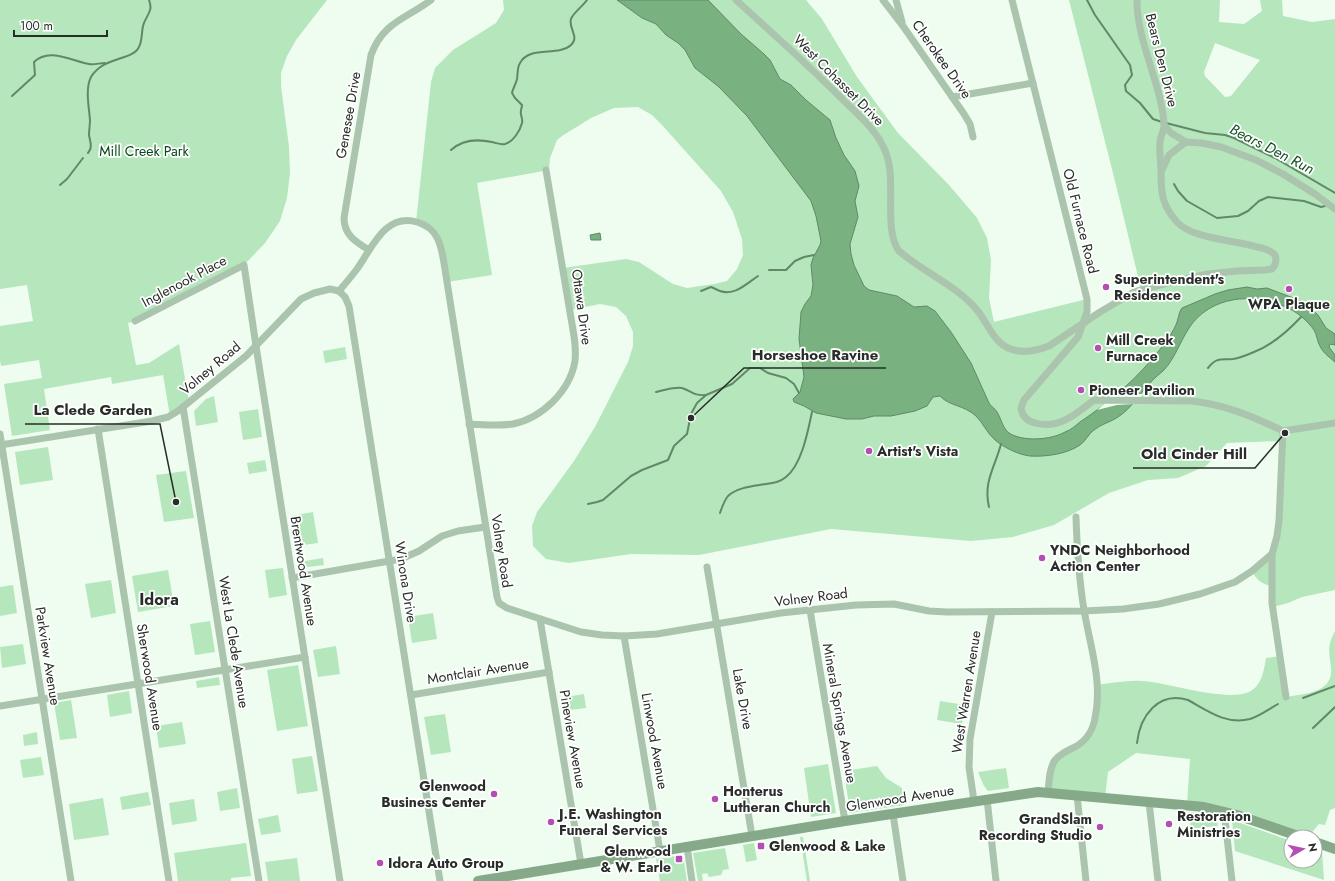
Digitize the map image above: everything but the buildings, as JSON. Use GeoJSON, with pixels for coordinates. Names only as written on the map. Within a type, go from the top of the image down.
{"type":"FeatureCollection","features":[{"type":"Feature","properties":{"kind":"main road","name":"Glenwood Avenue"},"geometry":{"type":"LineString","coordinates":[[478,881],[510,879],[581,864],[687,846],[1028,793],[1077,795],[1204,807],[1224,811],[1283,831]]}},
{"type":"Feature","properties":{"kind":"main road"},"geometry":{"type":"LineString","coordinates":[[1323,845],[1335,849]]}},
{"type":"Feature","properties":{"kind":"street","name":"Genesee Drive"},"geometry":{"type":"LineString","coordinates":[[369,250],[349,236],[345,227],[344,218],[371,54],[380,37],[388,28],[431,0]]}},
{"type":"Feature","properties":{"kind":"street","name":"West Cohasset Drive"},"geometry":{"type":"LineString","coordinates":[[736,0],[827,83],[858,114],[881,143],[886,151],[890,166],[892,235],[895,246],[899,251],[968,301],[996,337],[1009,349],[1026,351],[1049,346],[1083,322],[1121,299],[1148,288],[1211,274],[1237,271],[1269,270],[1275,265],[1276,256],[1268,250],[1245,243],[1198,234],[1189,231],[1182,226],[1170,213],[1166,206],[1161,191],[1161,172]]}},
{"type":"Feature","properties":{"kind":"street","name":"Cherokee Drive"},"geometry":{"type":"LineString","coordinates":[[883,0],[903,26],[967,119],[973,137]]}},
{"type":"Feature","properties":{"kind":"street"},"geometry":{"type":"LineString","coordinates":[[896,0],[903,26]]}},
{"type":"Feature","properties":{"kind":"street","name":"Old Furnace Road"},"geometry":{"type":"LineString","coordinates":[[1012,0],[1087,299],[1087,312],[1080,333],[1024,400],[1022,412],[1024,417],[1032,422],[1045,425],[1062,421],[1077,414],[1094,400],[1191,401],[1215,404],[1283,431]]}},
{"type":"Feature","properties":{"kind":"street","name":"Bears Den Drive"},"geometry":{"type":"LineString","coordinates":[[1136,0],[1139,23],[1159,97],[1164,126]]}},
{"type":"Feature","properties":{"kind":"street"},"geometry":{"type":"LineString","coordinates":[[952,97],[1032,83]]}},
{"type":"Feature","properties":{"kind":"street"},"geometry":{"type":"LineString","coordinates":[[1164,126],[1171,133],[1186,142],[1202,143],[1221,147],[1256,160],[1315,194],[1335,209]]}},
{"type":"Feature","properties":{"kind":"street"},"geometry":{"type":"LineString","coordinates":[[1161,172],[1160,141],[1164,126]]}},
{"type":"Feature","properties":{"kind":"street"},"geometry":{"type":"LineString","coordinates":[[1161,172],[1169,155],[1186,142]]}},
{"type":"Feature","properties":{"kind":"street","name":"Ottawa Drive"},"geometry":{"type":"LineString","coordinates":[[469,424],[512,424],[538,413],[554,400],[563,390],[573,370],[576,351],[574,330],[546,170]]}},
{"type":"Feature","properties":{"kind":"street","name":"Volney Road"},"geometry":{"type":"LineString","coordinates":[[1,445],[168,417],[184,407],[256,346],[301,299],[314,293],[326,290],[339,291],[357,270],[369,250],[382,233],[391,224],[403,220],[410,220],[423,224],[439,239],[496,590],[499,602],[507,608],[581,632],[624,636],[658,634],[810,610],[878,604],[894,604],[930,611],[992,612],[1040,610],[1084,611],[1136,608],[1211,590],[1235,582],[1249,574],[1272,554]]}},
{"type":"Feature","properties":{"kind":"street","name":"Inglenook Place"},"geometry":{"type":"LineString","coordinates":[[136,321],[244,265]]}},
{"type":"Feature","properties":{"kind":"street","name":"Brentwood Avenue"},"geometry":{"type":"LineString","coordinates":[[244,265],[340,881]]}},
{"type":"Feature","properties":{"kind":"street","name":"Winona Drive"},"geometry":{"type":"LineString","coordinates":[[339,291],[345,296],[349,306],[440,881]]}},
{"type":"Feature","properties":{"kind":"street","name":"West La Clede Avenue"},"geometry":{"type":"LineString","coordinates":[[184,407],[259,881]]}},
{"type":"Feature","properties":{"kind":"street"},"geometry":{"type":"LineString","coordinates":[[1286,697],[1272,604],[1272,554],[1278,536],[1283,431],[1335,423]]}},
{"type":"Feature","properties":{"kind":"street","name":"Sherwood Avenue"},"geometry":{"type":"LineString","coordinates":[[98,429],[170,881]]}},
{"type":"Feature","properties":{"kind":"street","name":"Parkview Avenue"},"geometry":{"type":"LineString","coordinates":[[0,434],[71,881]]}},
{"type":"Feature","properties":{"kind":"street"},"geometry":{"type":"LineString","coordinates":[[1048,793],[1051,772],[1055,761],[1061,755],[1084,740],[1088,735],[1095,720],[1098,698],[1084,611],[1078,560],[1076,517]]}},
{"type":"Feature","properties":{"kind":"street"},"geometry":{"type":"LineString","coordinates":[[292,578],[407,557],[419,551],[436,539],[448,534],[485,527]]}},
{"type":"Feature","properties":{"kind":"street","name":"Lake Drive"},"geometry":{"type":"LineString","coordinates":[[707,567],[752,836]]}},
{"type":"Feature","properties":{"kind":"street","name":"Mineral Springs Avenue"},"geometry":{"type":"LineString","coordinates":[[810,610],[845,821]]}},
{"type":"Feature","properties":{"kind":"street","name":"West Warren Avenue"},"geometry":{"type":"LineString","coordinates":[[974,801],[969,767],[970,739],[992,612]]}},
{"type":"Feature","properties":{"kind":"street","name":"Pineview Avenue"},"geometry":{"type":"LineString","coordinates":[[540,619],[581,864]]}},
{"type":"Feature","properties":{"kind":"street","name":"Linwood Avenue"},"geometry":{"type":"LineString","coordinates":[[624,636],[660,851]]}},
{"type":"Feature","properties":{"kind":"street"},"geometry":{"type":"LineString","coordinates":[[0,706],[305,657]]}},
{"type":"Feature","properties":{"kind":"street","name":"Montclair Avenue"},"geometry":{"type":"LineString","coordinates":[[411,695],[549,672]]}},
{"type":"Feature","properties":{"kind":"street"},"geometry":{"type":"LineString","coordinates":[[1077,795],[1086,881]]}},
{"type":"Feature","properties":{"kind":"street"},"geometry":{"type":"LineString","coordinates":[[987,799],[996,881]]}},
{"type":"Feature","properties":{"kind":"street"},"geometry":{"type":"LineString","coordinates":[[1150,802],[1158,881]]}},
{"type":"Feature","properties":{"kind":"street"},"geometry":{"type":"LineString","coordinates":[[1224,811],[1232,881]]}},
{"type":"Feature","properties":{"kind":"street"},"geometry":{"type":"LineString","coordinates":[[893,814],[903,881]]}},
{"type":"Feature","properties":{"kind":"street"},"geometry":{"type":"LineString","coordinates":[[687,846],[692,881]]}},
{"type":"Feature","properties":{"kind":"green space","name":"Mill Creek Park"},"geometry":{"type":"Polygon","coordinates":[[[0,0],[327,0],[296,40],[287,56],[281,73],[281,86],[289,147],[290,173],[287,198],[280,221],[265,243],[244,265],[135,321],[128,323],[136,365],[149,363],[179,344],[189,402],[170,416],[163,375],[112,384],[111,377],[44,389],[50,430],[12,436],[4,384],[42,378],[39,360],[1,366],[0,361],[0,326],[33,321],[27,285],[0,289],[0,0]]]}},
{"type":"Feature","properties":{"kind":"green space"},"geometry":{"type":"Polygon","coordinates":[[[503,0],[806,0],[822,19],[857,77],[898,133],[949,185],[977,218],[987,238],[991,260],[989,298],[994,322],[1087,299],[1084,322],[1141,289],[1069,0],[1220,0],[1219,22],[1244,24],[1262,11],[1260,0],[1282,0],[1283,16],[1312,22],[1335,19],[1335,590],[1302,597],[1273,607],[1272,586],[1260,582],[1252,571],[1263,563],[1277,536],[1282,441],[1227,443],[1206,466],[1178,478],[1148,480],[1109,493],[1054,525],[1013,537],[971,541],[831,529],[699,555],[631,554],[569,563],[546,559],[533,546],[532,526],[537,512],[574,461],[595,427],[628,362],[633,346],[633,332],[626,316],[616,307],[600,304],[570,310],[563,268],[626,259],[639,262],[673,284],[687,288],[714,284],[727,281],[737,269],[743,255],[742,239],[733,212],[721,191],[662,125],[652,115],[638,107],[614,108],[591,118],[557,140],[550,158],[549,170],[477,183],[492,275],[447,282],[439,239],[416,222],[431,82],[435,68],[453,50],[496,23],[504,10],[503,0]],[[1215,43],[1204,72],[1205,76],[1225,97],[1231,96],[1260,60],[1215,43]]]}},
{"type":"Feature","properties":{"kind":"green space"},"geometry":{"type":"Polygon","coordinates":[[[345,347],[347,359],[325,363],[323,351],[345,347]]]}},
{"type":"Feature","properties":{"kind":"green space"},"geometry":{"type":"Polygon","coordinates":[[[214,396],[218,422],[196,426],[194,411],[206,399],[214,396]]]}},
{"type":"Feature","properties":{"kind":"green space"},"geometry":{"type":"Polygon","coordinates":[[[258,409],[262,437],[243,440],[239,412],[258,409]]]}},
{"type":"Feature","properties":{"kind":"green space"},"geometry":{"type":"Polygon","coordinates":[[[48,447],[53,480],[20,485],[15,452],[48,447]]]}},
{"type":"Feature","properties":{"kind":"green space"},"geometry":{"type":"Polygon","coordinates":[[[265,460],[267,471],[249,474],[247,463],[265,460]]]}},
{"type":"Feature","properties":{"kind":"green space"},"geometry":{"type":"Polygon","coordinates":[[[186,471],[194,518],[164,522],[156,475],[186,471]]]}},
{"type":"Feature","properties":{"kind":"green space"},"geometry":{"type":"Polygon","coordinates":[[[313,512],[318,543],[296,546],[291,516],[313,512]]]}},
{"type":"Feature","properties":{"kind":"green space"},"geometry":{"type":"Polygon","coordinates":[[[323,558],[324,565],[300,568],[299,562],[323,558]]]}},
{"type":"Feature","properties":{"kind":"green space"},"geometry":{"type":"Polygon","coordinates":[[[283,568],[287,595],[269,598],[265,570],[283,568]]]}},
{"type":"Feature","properties":{"kind":"green space"},"geometry":{"type":"Polygon","coordinates":[[[168,570],[174,606],[138,612],[132,576],[168,570]]]}},
{"type":"Feature","properties":{"kind":"green space"},"geometry":{"type":"Polygon","coordinates":[[[111,580],[116,613],[91,618],[85,584],[111,580]]]}},
{"type":"Feature","properties":{"kind":"green space"},"geometry":{"type":"Polygon","coordinates":[[[13,585],[17,613],[0,616],[0,587],[13,585]]]}},
{"type":"Feature","properties":{"kind":"green space"},"geometry":{"type":"Polygon","coordinates":[[[433,613],[437,639],[412,643],[408,617],[433,613]]]}},
{"type":"Feature","properties":{"kind":"green space"},"geometry":{"type":"Polygon","coordinates":[[[210,621],[215,652],[195,655],[190,624],[210,621]]]}},
{"type":"Feature","properties":{"kind":"green space"},"geometry":{"type":"Polygon","coordinates":[[[1335,631],[1335,808],[1330,810],[1325,825],[1319,824],[1315,829],[1283,829],[1283,832],[1187,805],[1190,759],[1136,753],[1108,772],[1105,798],[1048,793],[1053,766],[1092,728],[1097,685],[1125,681],[1143,681],[1226,695],[1239,694],[1249,692],[1260,682],[1266,658],[1280,656],[1286,697],[1301,695],[1317,691],[1328,682],[1331,676],[1329,649],[1335,631]]]}},
{"type":"Feature","properties":{"kind":"green space"},"geometry":{"type":"Polygon","coordinates":[[[23,644],[26,664],[2,668],[0,647],[23,644]]]}},
{"type":"Feature","properties":{"kind":"green space"},"geometry":{"type":"Polygon","coordinates":[[[336,646],[340,674],[318,677],[313,650],[336,646]]]}},
{"type":"Feature","properties":{"kind":"green space"},"geometry":{"type":"Polygon","coordinates":[[[298,665],[308,726],[277,731],[267,670],[298,665]]]}},
{"type":"Feature","properties":{"kind":"green space"},"geometry":{"type":"Polygon","coordinates":[[[219,677],[220,685],[197,688],[196,681],[219,677]]]}},
{"type":"Feature","properties":{"kind":"green space"},"geometry":{"type":"Polygon","coordinates":[[[129,691],[132,713],[110,717],[107,695],[129,691]]]}},
{"type":"Feature","properties":{"kind":"green space"},"geometry":{"type":"Polygon","coordinates":[[[584,694],[586,708],[562,711],[560,698],[584,694]]]}},
{"type":"Feature","properties":{"kind":"green space"},"geometry":{"type":"Polygon","coordinates":[[[71,700],[77,738],[60,740],[54,703],[71,700]]]}},
{"type":"Feature","properties":{"kind":"green space"},"geometry":{"type":"Polygon","coordinates":[[[940,701],[965,705],[962,724],[937,720],[940,701]]]}},
{"type":"Feature","properties":{"kind":"green space"},"geometry":{"type":"Polygon","coordinates":[[[445,714],[451,752],[431,755],[424,717],[445,714]]]}},
{"type":"Feature","properties":{"kind":"green space"},"geometry":{"type":"Polygon","coordinates":[[[182,722],[186,744],[159,748],[156,726],[182,722]]]}},
{"type":"Feature","properties":{"kind":"green space"},"geometry":{"type":"Polygon","coordinates":[[[37,732],[38,744],[24,746],[23,735],[37,732]]]}},
{"type":"Feature","properties":{"kind":"green space"},"geometry":{"type":"Polygon","coordinates":[[[312,756],[318,791],[297,794],[292,759],[312,756]]]}},
{"type":"Feature","properties":{"kind":"green space"},"geometry":{"type":"Polygon","coordinates":[[[41,757],[44,775],[23,778],[20,760],[41,757]]]}},
{"type":"Feature","properties":{"kind":"green space"},"geometry":{"type":"Polygon","coordinates":[[[828,764],[836,813],[811,817],[804,768],[828,764]]]}},
{"type":"Feature","properties":{"kind":"green space"},"geometry":{"type":"Polygon","coordinates":[[[877,766],[886,778],[902,788],[904,805],[850,813],[844,771],[877,766]]]}},
{"type":"Feature","properties":{"kind":"green space"},"geometry":{"type":"Polygon","coordinates":[[[1006,768],[1009,788],[988,791],[984,786],[978,772],[1006,768]]]}},
{"type":"Feature","properties":{"kind":"green space"},"geometry":{"type":"Polygon","coordinates":[[[237,788],[240,808],[220,811],[217,792],[237,788]]]}},
{"type":"Feature","properties":{"kind":"green space"},"geometry":{"type":"Polygon","coordinates":[[[148,792],[151,805],[122,810],[120,797],[148,792]]]}},
{"type":"Feature","properties":{"kind":"green space"},"geometry":{"type":"Polygon","coordinates":[[[103,798],[109,835],[74,840],[69,804],[103,798]]]}},
{"type":"Feature","properties":{"kind":"green space"},"geometry":{"type":"Polygon","coordinates":[[[194,799],[197,821],[172,825],[169,803],[194,799]]]}},
{"type":"Feature","properties":{"kind":"green space"},"geometry":{"type":"Polygon","coordinates":[[[1189,812],[1216,815],[1218,826],[1191,829],[1189,812]]]}},
{"type":"Feature","properties":{"kind":"green space"},"geometry":{"type":"Polygon","coordinates":[[[278,815],[281,832],[261,835],[258,819],[278,815]]]}},
{"type":"Feature","properties":{"kind":"green space"},"geometry":{"type":"Polygon","coordinates":[[[1232,820],[1283,838],[1283,867],[1235,851],[1232,820]]]}},
{"type":"Feature","properties":{"kind":"green space"},"geometry":{"type":"Polygon","coordinates":[[[800,837],[803,837],[810,881],[807,881],[800,837]]]}},
{"type":"Feature","properties":{"kind":"green space"},"geometry":{"type":"Polygon","coordinates":[[[246,843],[251,876],[231,878],[231,881],[178,881],[174,853],[246,843]]]}},
{"type":"Feature","properties":{"kind":"green space"},"geometry":{"type":"Polygon","coordinates":[[[754,843],[757,860],[746,862],[743,845],[754,843]]]}},
{"type":"Feature","properties":{"kind":"green space"},"geometry":{"type":"Polygon","coordinates":[[[725,848],[729,869],[723,870],[721,875],[709,877],[707,873],[702,874],[703,881],[698,881],[693,853],[725,848]]]}},
{"type":"Feature","properties":{"kind":"green space"},"geometry":{"type":"Polygon","coordinates":[[[683,855],[687,881],[660,881],[656,859],[683,855]]]}},
{"type":"Feature","properties":{"kind":"green space"},"geometry":{"type":"Polygon","coordinates":[[[297,858],[300,881],[268,881],[265,862],[297,858]]]}},
{"type":"Feature","properties":{"kind":"green space"},"geometry":{"type":"Polygon","coordinates":[[[1323,866],[1324,880],[1290,869],[1323,869],[1323,866]]]}},
{"type":"Feature","properties":{"kind":"shaded area"},"geometry":{"type":"Polygon","coordinates":[[[617,0],[708,0],[741,34],[770,60],[780,79],[791,85],[830,120],[844,155],[855,171],[859,186],[855,201],[858,217],[850,244],[854,265],[864,286],[869,290],[897,296],[914,307],[927,306],[935,311],[951,332],[971,363],[989,403],[998,414],[1005,429],[1009,433],[1022,438],[1037,439],[1059,435],[1071,429],[1102,406],[1134,379],[1161,348],[1170,335],[1176,325],[1182,308],[1228,290],[1247,287],[1257,289],[1267,288],[1304,302],[1318,315],[1326,328],[1335,334],[1335,345],[1330,344],[1329,347],[1335,355],[1335,362],[1322,349],[1311,326],[1302,317],[1290,309],[1273,302],[1260,299],[1233,300],[1220,303],[1208,309],[1198,317],[1189,328],[1168,365],[1147,386],[1123,414],[1097,428],[1075,448],[1063,453],[1043,456],[1026,455],[1002,445],[992,437],[976,416],[971,412],[948,402],[940,396],[933,397],[927,406],[915,411],[891,416],[874,416],[862,419],[846,419],[816,413],[794,402],[793,399],[800,392],[804,377],[799,339],[801,312],[811,296],[813,285],[811,265],[821,241],[816,216],[811,201],[747,116],[719,87],[695,68],[685,50],[666,35],[656,24],[642,18],[617,0]]]}},
{"type":"Feature","properties":{"kind":"shaded area"},"geometry":{"type":"Polygon","coordinates":[[[600,233],[601,240],[591,240],[590,235],[600,233]]]}},
{"type":"Feature","properties":{"kind":"pier"},"geometry":{"type":"Polygon","coordinates":[[[1116,394],[1143,394],[1134,404],[1117,405],[1097,410],[1116,394]]]}},
{"type":"Feature","properties":{"kind":"waterway"},"geometry":{"type":"LineString","coordinates":[[88,153],[91,147],[88,104],[89,82],[91,77],[103,65],[130,55],[139,47],[143,26],[150,9],[149,0]]}},
{"type":"Feature","properties":{"kind":"waterway"},"geometry":{"type":"LineString","coordinates":[[451,150],[460,144],[470,141],[487,141],[500,144],[508,143],[516,136],[522,122],[522,105],[512,93],[517,81],[520,63],[530,54],[559,50],[571,45],[574,39],[571,19],[587,0]]}},
{"type":"Feature","properties":{"kind":"waterway","name":"Bears Den Run"},"geometry":{"type":"LineString","coordinates":[[1087,0],[1095,15],[1130,65],[1132,75],[1125,85],[1126,91],[1140,103],[1153,119],[1162,122]]}},
{"type":"Feature","properties":{"kind":"waterway"},"geometry":{"type":"LineString","coordinates":[[12,96],[35,75],[34,62],[40,58],[54,55],[89,64],[105,63]]}},
{"type":"Feature","properties":{"kind":"waterway","name":"Bears Den Run"},"geometry":{"type":"LineString","coordinates":[[1166,123],[1205,133],[1225,135],[1234,138],[1275,158],[1335,193]]}},
{"type":"Feature","properties":{"kind":"waterway"},"geometry":{"type":"LineString","coordinates":[[60,185],[67,179],[83,158]]}},
{"type":"Feature","properties":{"kind":"waterway"},"geometry":{"type":"LineString","coordinates":[[1174,184],[1187,201],[1217,218],[1238,216],[1248,211],[1259,201],[1268,197],[1304,201],[1321,207],[1325,206]]}},
{"type":"Feature","properties":{"kind":"waterway"},"geometry":{"type":"LineString","coordinates":[[769,270],[786,270],[795,261],[814,255]]}},
{"type":"Feature","properties":{"kind":"waterway"},"geometry":{"type":"LineString","coordinates":[[701,291],[711,287],[725,292],[735,291],[758,276]]}},
{"type":"Feature","properties":{"kind":"waterway"},"geometry":{"type":"LineString","coordinates":[[1208,368],[1216,361],[1241,357],[1267,346],[1301,317]]}},
{"type":"Feature","properties":{"kind":"waterway"},"geometry":{"type":"LineString","coordinates":[[588,504],[603,500],[631,476],[668,460],[674,446],[687,434],[691,414],[697,403],[706,395],[732,384],[750,368],[760,368],[768,373],[786,378],[794,384],[799,393]]}},
{"type":"Feature","properties":{"kind":"waterway"},"geometry":{"type":"LineString","coordinates":[[656,392],[682,388],[695,394],[706,395]]}},
{"type":"Feature","properties":{"kind":"waterway"},"geometry":{"type":"LineString","coordinates":[[720,513],[725,500],[732,493],[746,487],[779,481],[792,471],[804,447],[812,412]]}},
{"type":"Feature","properties":{"kind":"waterway"},"geometry":{"type":"LineString","coordinates":[[989,507],[988,490],[990,475],[1001,444]]}},
{"type":"Feature","properties":{"kind":"waterway"},"geometry":{"type":"LineString","coordinates":[[1303,698],[1335,686]]}},
{"type":"Feature","properties":{"kind":"waterway"},"geometry":{"type":"LineString","coordinates":[[1137,743],[1142,724],[1147,715],[1152,708],[1168,699],[1177,698],[1188,700],[1218,716],[1233,720],[1254,718],[1278,704]]}},
{"type":"Feature","properties":{"kind":"waterway"},"geometry":{"type":"LineString","coordinates":[[1313,728],[1335,707]]}},
{"type":"Feature","properties":{"kind":"place","name":"Superintendent's Residence"},"geometry":{"type":"Point","coordinates":[1106,287]}},
{"type":"Feature","properties":{"kind":"place","name":"WPA Plaque"},"geometry":{"type":"Point","coordinates":[1289,289]}},
{"type":"Feature","properties":{"kind":"place","name":"Mill Creek Furnace"},"geometry":{"type":"Point","coordinates":[1098,348]}},
{"type":"Feature","properties":{"kind":"place","name":"Pioneer Pavilion"},"geometry":{"type":"Point","coordinates":[1081,390]}},
{"type":"Feature","properties":{"kind":"place","name":"Horseshoe Ravine"},"geometry":{"type":"Point","coordinates":[691,418]}},
{"type":"Feature","properties":{"kind":"place","name":"Old Cinder Hill"},"geometry":{"type":"Point","coordinates":[1285,433]}},
{"type":"Feature","properties":{"kind":"place","name":"Artist's Vista"},"geometry":{"type":"Point","coordinates":[869,451]}},
{"type":"Feature","properties":{"kind":"place","name":"La Clede Garden"},"geometry":{"type":"Point","coordinates":[176,502]}},
{"type":"Feature","properties":{"kind":"place","name":"YNDC Neighborhood Action Center"},"geometry":{"type":"Point","coordinates":[1042,558]}},
{"type":"Feature","properties":{"kind":"place","name":"Glenwood Business Center"},"geometry":{"type":"Point","coordinates":[494,794]}},
{"type":"Feature","properties":{"kind":"place","name":"Honterus Lutheran Church"},"geometry":{"type":"Point","coordinates":[715,799]}},
{"type":"Feature","properties":{"kind":"place","name":"J.E. Washington Funeral Services"},"geometry":{"type":"Point","coordinates":[551,822]}},
{"type":"Feature","properties":{"kind":"place","name":"Restoration Ministries"},"geometry":{"type":"Point","coordinates":[1169,824]}},
{"type":"Feature","properties":{"kind":"place","name":"GrandSlam Recording Studio"},"geometry":{"type":"Point","coordinates":[1100,827]}},
{"type":"Feature","properties":{"kind":"place","name":"Glenwood & Lake"},"geometry":{"type":"Point","coordinates":[761,846]}},
{"type":"Feature","properties":{"kind":"place","name":"Glenwood & W. Earle"},"geometry":{"type":"Point","coordinates":[679,859]}},
{"type":"Feature","properties":{"kind":"place","name":"Idora Auto Group"},"geometry":{"type":"Point","coordinates":[380,863]}},
{"type":"Feature","properties":{"kind":"district","name":"Idora"},"geometry":{"type":"Point","coordinates":[159,599]}}]}
